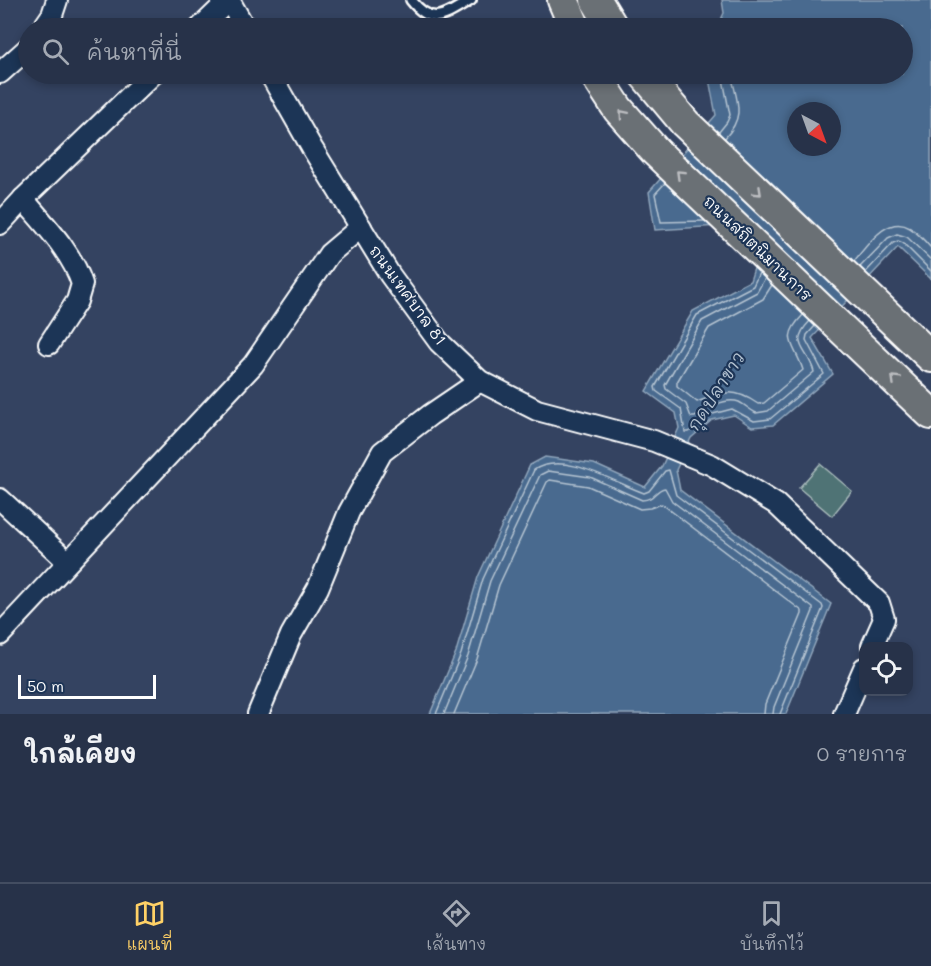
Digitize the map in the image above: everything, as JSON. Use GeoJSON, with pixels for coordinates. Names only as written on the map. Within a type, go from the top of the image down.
{"type":"FeatureCollection","features":[{"type":"Feature","properties":{"kind":"main road"},"geometry":{"type":"LineString","coordinates":[[562,0],[570,18]]}},
{"type":"Feature","properties":{"kind":"main road"},"geometry":{"type":"LineString","coordinates":[[596,0],[607,18]]}},
{"type":"Feature","properties":{"kind":"main road","name":"ถนนสถิตนิมานการ"},"geometry":{"type":"LineString","coordinates":[[602,84],[618,109],[656,152],[931,414]]}},
{"type":"Feature","properties":{"kind":"main road"},"geometry":{"type":"LineString","coordinates":[[652,84],[685,123],[931,357]]}},
{"type":"Feature","properties":{"kind":"street"},"geometry":{"type":"LineString","coordinates":[[50,18],[57,0]]}},
{"type":"Feature","properties":{"kind":"street"},"geometry":{"type":"LineString","coordinates":[[210,18],[229,0],[239,18]]}},
{"type":"Feature","properties":{"kind":"street"},"geometry":{"type":"LineString","coordinates":[[0,73],[18,57]]}},
{"type":"Feature","properties":{"kind":"street"},"geometry":{"type":"LineString","coordinates":[[0,224],[143,84]]}},
{"type":"Feature","properties":{"kind":"street","name":"ถนนเทศบาล 81"},"geometry":{"type":"LineString","coordinates":[[276,84],[390,275],[439,342],[480,381],[537,410],[654,441],[712,465],[776,504],[879,603],[884,619],[874,642]]}},
{"type":"Feature","properties":{"kind":"street"},"geometry":{"type":"LineString","coordinates":[[23,199],[58,242],[75,268],[82,284],[77,301],[49,344]]}},
{"type":"Feature","properties":{"kind":"street"},"geometry":{"type":"LineString","coordinates":[[0,634],[253,365],[329,254],[361,227]]}},
{"type":"Feature","properties":{"kind":"street"},"geometry":{"type":"LineString","coordinates":[[258,714],[291,635],[318,588],[349,512],[382,452],[430,415],[480,381]]}},
{"type":"Feature","properties":{"kind":"street"},"geometry":{"type":"LineString","coordinates":[[0,499],[67,561]]}},
{"type":"Feature","properties":{"kind":"street"},"geometry":{"type":"LineString","coordinates":[[844,714],[859,680]]}},
{"type":"Feature","properties":{"kind":"lane"},"geometry":{"type":"LineString","coordinates":[[411,0],[421,13],[435,17],[448,13],[471,0]]}},
{"type":"Feature","properties":{"kind":"green space"},"geometry":{"type":"Polygon","coordinates":[[[820,464],[852,491],[832,516],[799,488],[820,464]]]}},
{"type":"Feature","properties":{"kind":"water","name":"กุดปลาขาว"},"geometry":{"type":"Polygon","coordinates":[[[722,0],[931,0],[931,279],[898,247],[812,338],[833,374],[773,425],[752,427],[734,415],[712,420],[691,438],[676,470],[680,490],[831,604],[786,714],[430,714],[456,652],[478,577],[530,465],[545,457],[594,464],[645,487],[662,466],[679,428],[676,413],[646,391],[693,311],[750,281],[757,259],[720,226],[655,230],[649,192],[716,115],[710,84],[913,84],[913,18],[722,18],[724,13],[722,0]]]}}]}
